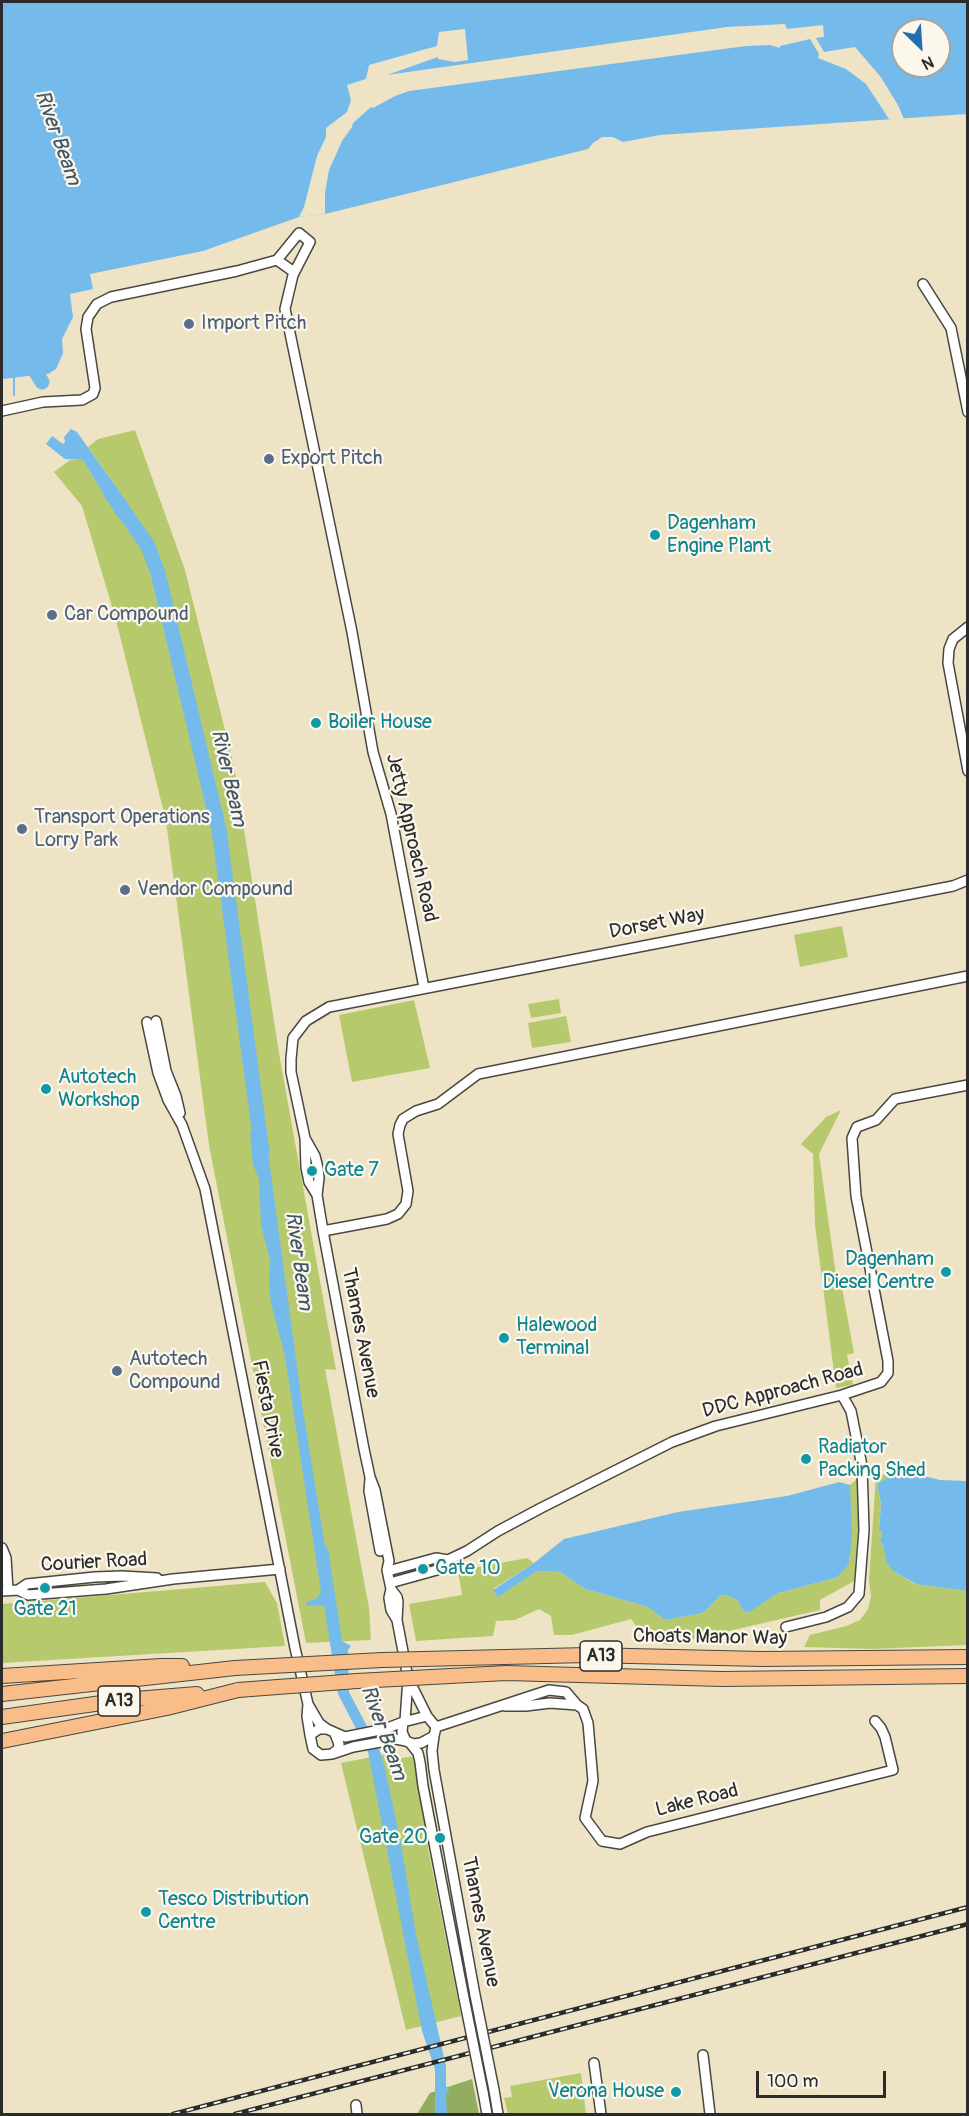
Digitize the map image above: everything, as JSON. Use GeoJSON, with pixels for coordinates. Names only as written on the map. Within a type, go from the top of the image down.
{"type":"FeatureCollection","features":[{"type":"Feature","properties":{"kind":"highway","name":"Choats Manor Way"},"geometry":{"type":"LineString","coordinates":[[236,1668],[382,1660],[565,1656],[762,1659],[968,1657]]}},
{"type":"Feature","properties":{"kind":"highway","name":"A13"},"geometry":{"type":"LineString","coordinates":[[2,1676],[161,1666],[236,1668]]}},
{"type":"Feature","properties":{"kind":"highway","name":"A13"},"geometry":{"type":"LineString","coordinates":[[2,1694],[236,1668]]}},
{"type":"Feature","properties":{"kind":"highway","name":"Choats Manor Way"},"geometry":{"type":"LineString","coordinates":[[238,1690],[506,1673],[722,1678],[968,1676]]}},
{"type":"Feature","properties":{"kind":"highway","name":"A13"},"geometry":{"type":"LineString","coordinates":[[2,1716],[123,1700],[238,1690]]}},
{"type":"Feature","properties":{"kind":"highway","name":"A13"},"geometry":{"type":"LineString","coordinates":[[2,1741],[167,1708],[238,1690]]}},
{"type":"Feature","properties":{"kind":"street","name":"Jetty Approach Road"},"geometry":{"type":"LineString","coordinates":[[277,260],[299,233],[310,242],[294,272],[285,309],[336,554],[373,752],[391,814],[424,988]]}},
{"type":"Feature","properties":{"kind":"street"},"geometry":{"type":"LineString","coordinates":[[2,411],[43,402],[82,400],[93,394],[95,388],[86,330],[88,317],[97,304],[111,297],[237,271],[277,260],[294,272]]}},
{"type":"Feature","properties":{"kind":"street"},"geometry":{"type":"LineString","coordinates":[[923,284],[951,328],[968,411]]}},
{"type":"Feature","properties":{"kind":"street"},"geometry":{"type":"LineString","coordinates":[[968,627],[953,639],[948,663],[968,771]]}},
{"type":"Feature","properties":{"kind":"street","name":"Dorset Way"},"geometry":{"type":"LineString","coordinates":[[352,1002],[953,886],[968,880]]}},
{"type":"Feature","properties":{"kind":"street"},"geometry":{"type":"LineString","coordinates":[[323,1231],[387,1220],[398,1214],[406,1204],[408,1191],[398,1134],[403,1119],[416,1111],[438,1104],[478,1074],[968,976]]}},
{"type":"Feature","properties":{"kind":"street","name":"Thames Avenue"},"geometry":{"type":"LineString","coordinates":[[352,1002],[329,1007],[313,1015],[293,1038],[291,1072],[304,1138],[315,1156],[318,1168],[317,1195],[370,1477],[369,1491],[383,1562],[390,1586],[397,1596],[397,1620],[408,1678],[427,1716]]}},
{"type":"Feature","properties":{"kind":"street","name":"Fiesta Drive"},"geometry":{"type":"LineString","coordinates":[[151,1022],[158,1073],[168,1100],[182,1125],[205,1189],[285,1600],[308,1704],[309,1735]]}},
{"type":"Feature","properties":{"kind":"street","name":"DDC Approach Road"},"geometry":{"type":"LineString","coordinates":[[390,1586],[433,1572],[448,1560],[468,1551],[541,1508],[672,1443],[716,1426],[876,1385],[886,1376],[889,1369],[855,1196],[852,1138],[857,1127],[876,1120],[894,1099],[968,1085]]}},
{"type":"Feature","properties":{"kind":"street"},"geometry":{"type":"LineString","coordinates":[[786,1627],[826,1617],[848,1607],[859,1594],[864,1530],[862,1466],[851,1411],[842,1395]]}},
{"type":"Feature","properties":{"kind":"street"},"geometry":{"type":"LineString","coordinates":[[2,1548],[6,1558],[9,1591]]}},
{"type":"Feature","properties":{"kind":"street"},"geometry":{"type":"LineString","coordinates":[[387,1570],[436,1558],[448,1560]]}},
{"type":"Feature","properties":{"kind":"street","name":"Courier Road"},"geometry":{"type":"LineString","coordinates":[[9,1591],[28,1595],[123,1588],[173,1579],[280,1569]]}},
{"type":"Feature","properties":{"kind":"street","name":"Thames Avenue"},"geometry":{"type":"LineString","coordinates":[[404,1722],[408,1678]]}},
{"type":"Feature","properties":{"kind":"street","name":"Lake Road"},"geometry":{"type":"LineString","coordinates":[[435,1731],[515,1700],[549,1690],[566,1692],[583,1709],[588,1723],[593,1781],[585,1818],[602,1841],[620,1844],[647,1832],[893,1770],[885,1737],[875,1720]]}},
{"type":"Feature","properties":{"kind":"street","name":"Fiesta Drive"},"geometry":{"type":"LineString","coordinates":[[308,1704],[319,1723],[331,1731]]}},
{"type":"Feature","properties":{"kind":"street"},"geometry":{"type":"LineString","coordinates":[[427,1716],[435,1731],[426,1742],[396,1739],[321,1755],[311,1747],[309,1735],[319,1729],[345,1737],[385,1729],[404,1722],[427,1716]]}},
{"type":"Feature","properties":{"kind":"street"},"geometry":{"type":"LineString","coordinates":[[404,1722],[402,1732],[408,1742]]}},
{"type":"Feature","properties":{"kind":"street"},"geometry":{"type":"LineString","coordinates":[[331,1731],[339,1744],[338,1749],[332,1754]]}},
{"type":"Feature","properties":{"kind":"street","name":"Thames Avenue"},"geometry":{"type":"LineString","coordinates":[[435,1731],[432,1761],[498,2115]]}},
{"type":"Feature","properties":{"kind":"street","name":"Thames Avenue"},"geometry":{"type":"LineString","coordinates":[[408,1742],[418,1753],[420,1762],[487,2115]]}},
{"type":"Feature","properties":{"kind":"street"},"geometry":{"type":"LineString","coordinates":[[703,2055],[710,2115]]}},
{"type":"Feature","properties":{"kind":"street"},"geometry":{"type":"LineString","coordinates":[[594,2063],[601,2115]]}},
{"type":"Feature","properties":{"kind":"green space"},"geometry":{"type":"Polygon","coordinates":[[[135,430],[185,570],[234,766],[280,1059],[336,1370],[325,1369],[369,1608],[371,1640],[306,1643],[209,1145],[166,821],[116,620],[82,506],[54,472],[70,460],[83,460],[118,517],[127,502],[88,447],[98,439],[135,430]]]}},
{"type":"Feature","properties":{"kind":"green space"},"geometry":{"type":"Polygon","coordinates":[[[842,926],[848,957],[800,967],[794,935],[842,926]]]}},
{"type":"Feature","properties":{"kind":"green space"},"geometry":{"type":"Polygon","coordinates":[[[559,999],[561,1013],[531,1018],[528,1004],[559,999]]]}},
{"type":"Feature","properties":{"kind":"green space"},"geometry":{"type":"Polygon","coordinates":[[[414,1000],[430,1068],[352,1082],[339,1015],[414,1000]]]}},
{"type":"Feature","properties":{"kind":"green space"},"geometry":{"type":"Polygon","coordinates":[[[566,1016],[571,1042],[532,1048],[528,1023],[566,1016]]]}},
{"type":"Feature","properties":{"kind":"green space"},"geometry":{"type":"Polygon","coordinates":[[[841,1110],[819,1154],[836,1275],[841,1282],[854,1353],[847,1355],[853,1385],[836,1388],[815,1225],[813,1154],[801,1144],[826,1117],[841,1110]]]}},
{"type":"Feature","properties":{"kind":"green space"},"geometry":{"type":"Polygon","coordinates":[[[876,1474],[897,1476],[890,1476],[877,1484],[881,1504],[879,1530],[882,1530],[882,1539],[880,1539],[893,1571],[915,1584],[967,1591],[967,1645],[872,1649],[804,1647],[810,1635],[860,1620],[868,1609],[871,1596],[869,1581],[876,1474]]]}},
{"type":"Feature","properties":{"kind":"green space"},"geometry":{"type":"Polygon","coordinates":[[[862,1475],[854,1581],[820,1600],[820,1610],[668,1645],[646,1639],[631,1619],[572,1635],[554,1635],[551,1616],[539,1609],[515,1620],[496,1621],[493,1636],[416,1641],[409,1604],[462,1595],[458,1571],[527,1558],[534,1563],[493,1589],[498,1596],[537,1571],[560,1572],[585,1589],[648,1607],[665,1620],[703,1613],[720,1596],[726,1595],[737,1600],[744,1612],[778,1593],[836,1578],[849,1563],[850,1485],[862,1475]]]}},
{"type":"Feature","properties":{"kind":"green space"},"geometry":{"type":"Polygon","coordinates":[[[265,1582],[277,1603],[285,1646],[2,1663],[2,1604],[265,1582]]]}},
{"type":"Feature","properties":{"kind":"green space"},"geometry":{"type":"Polygon","coordinates":[[[387,1754],[396,1759],[414,1756],[419,1774],[428,1848],[461,2016],[406,2030],[341,1763],[387,1754]]]}},
{"type":"Feature","properties":{"kind":"green space"},"geometry":{"type":"Polygon","coordinates":[[[581,2073],[586,2114],[508,2114],[504,2098],[512,2097],[510,2086],[581,2073]]]}},
{"type":"Feature","properties":{"kind":"green space"},"geometry":{"type":"Polygon","coordinates":[[[472,2079],[479,2114],[417,2114],[430,2093],[472,2079]]]}},
{"type":"Feature","properties":{"kind":"water"},"geometry":{"type":"Polygon","coordinates":[[[2,2],[967,2],[967,114],[660,135],[623,142],[613,137],[602,137],[588,149],[325,214],[299,217],[203,251],[90,274],[93,289],[70,294],[73,317],[62,339],[63,353],[56,369],[48,374],[43,374],[41,369],[28,376],[2,378],[2,2]]]}},
{"type":"Feature","properties":{"kind":"water"},"geometry":{"type":"Polygon","coordinates":[[[71,429],[77,432],[127,502],[118,518],[83,460],[65,459],[46,444],[52,436],[63,444],[64,437],[71,429]]]}},
{"type":"Feature","properties":{"kind":"water"},"geometry":{"type":"Polygon","coordinates":[[[265,1130],[302,1404],[325,1546],[328,1548],[342,1641],[351,1646],[348,1650],[349,1692],[380,1751],[385,1769],[400,1838],[416,1934],[446,2066],[446,2086],[450,2091],[446,2094],[447,2114],[435,2114],[435,2069],[422,2031],[368,1752],[338,1694],[324,1605],[307,1606],[306,1602],[316,1599],[321,1592],[285,1356],[271,1303],[270,1260],[261,1225],[259,1180],[253,1164],[250,1132],[265,1130]]]}},
{"type":"Feature","properties":{"kind":"water"},"geometry":{"type":"Polygon","coordinates":[[[897,1473],[902,1476],[967,1481],[967,1591],[916,1584],[893,1571],[887,1563],[883,1545],[879,1539],[882,1539],[882,1530],[879,1531],[881,1504],[877,1484],[890,1476],[897,1476],[897,1473]]]}},
{"type":"Feature","properties":{"kind":"water"},"geometry":{"type":"Polygon","coordinates":[[[839,1482],[850,1485],[852,1536],[849,1563],[846,1568],[836,1578],[778,1593],[751,1611],[744,1612],[737,1600],[726,1595],[720,1596],[703,1613],[665,1620],[648,1607],[585,1589],[560,1572],[537,1571],[498,1597],[493,1590],[534,1563],[564,1539],[678,1512],[787,1496],[839,1482]]]}},
{"type":"Feature","properties":{"kind":"pier"},"geometry":{"type":"Polygon","coordinates":[[[785,24],[787,29],[823,25],[824,37],[816,38],[824,52],[855,47],[880,76],[904,119],[889,119],[866,84],[846,69],[818,58],[819,54],[810,39],[780,46],[780,48],[770,45],[746,46],[409,91],[371,107],[353,123],[329,170],[325,193],[325,214],[299,217],[304,207],[317,156],[326,137],[326,128],[347,112],[351,100],[347,85],[366,79],[369,65],[437,46],[439,32],[465,29],[468,60],[455,62],[438,59],[438,57],[387,75],[727,27],[785,24]]]}},
{"type":"Feature","properties":{"kind":"waterway","name":"River Beam"},"geometry":{"type":"LineString","coordinates":[[30,352],[33,367],[42,382]]}},
{"type":"Feature","properties":{"kind":"waterway"},"geometry":{"type":"LineString","coordinates":[[14,377],[14,395]]}},
{"type":"Feature","properties":{"kind":"waterway","name":"River Beam"},"geometry":{"type":"LineString","coordinates":[[111,493],[148,546],[158,573],[219,830],[262,1151]]}},
{"type":"Feature","properties":{"kind":"railway"},"geometry":{"type":"LineString","coordinates":[[173,2114],[968,1907]]}},
{"type":"Feature","properties":{"kind":"railway"},"geometry":{"type":"LineString","coordinates":[[235,2114],[968,1924]]}},
{"type":"Feature","properties":{"kind":"place","name":"Import Pitch"},"geometry":{"type":"Point","coordinates":[189,324]}},
{"type":"Feature","properties":{"kind":"place","name":"Export Pitch"},"geometry":{"type":"Point","coordinates":[269,459]}},
{"type":"Feature","properties":{"kind":"place","name":"Dagenham Engine Plant"},"geometry":{"type":"Point","coordinates":[655,535]}},
{"type":"Feature","properties":{"kind":"place","name":"Car Compound"},"geometry":{"type":"Point","coordinates":[52,615]}},
{"type":"Feature","properties":{"kind":"place","name":"Boiler House"},"geometry":{"type":"Point","coordinates":[316,723]}},
{"type":"Feature","properties":{"kind":"place","name":"Transport Operations Lorry Park"},"geometry":{"type":"Point","coordinates":[22,829]}},
{"type":"Feature","properties":{"kind":"place","name":"Vendor Compound"},"geometry":{"type":"Point","coordinates":[125,890]}},
{"type":"Feature","properties":{"kind":"place","name":"Autotech Workshop"},"geometry":{"type":"Point","coordinates":[46,1089]}},
{"type":"Feature","properties":{"kind":"place","name":"Gate 7"},"geometry":{"type":"Point","coordinates":[312,1171]}},
{"type":"Feature","properties":{"kind":"place","name":"Dagenham Diesel Centre"},"geometry":{"type":"Point","coordinates":[946,1272]}},
{"type":"Feature","properties":{"kind":"place","name":"Halewood Terminal"},"geometry":{"type":"Point","coordinates":[504,1338]}},
{"type":"Feature","properties":{"kind":"place","name":"Autotech Compound"},"geometry":{"type":"Point","coordinates":[117,1371]}},
{"type":"Feature","properties":{"kind":"place","name":"Radiator Packing Shed"},"geometry":{"type":"Point","coordinates":[806,1459]}},
{"type":"Feature","properties":{"kind":"place","name":"Gate 10"},"geometry":{"type":"Point","coordinates":[423,1569]}},
{"type":"Feature","properties":{"kind":"place","name":"Gate 21"},"geometry":{"type":"Point","coordinates":[45,1588]}},
{"type":"Feature","properties":{"kind":"place","name":"Gate 20"},"geometry":{"type":"Point","coordinates":[440,1838]}},
{"type":"Feature","properties":{"kind":"place","name":"Tesco Distribution Centre"},"geometry":{"type":"Point","coordinates":[146,1912]}},
{"type":"Feature","properties":{"kind":"place","name":"Verona House"},"geometry":{"type":"Point","coordinates":[676,2092]}}]}
